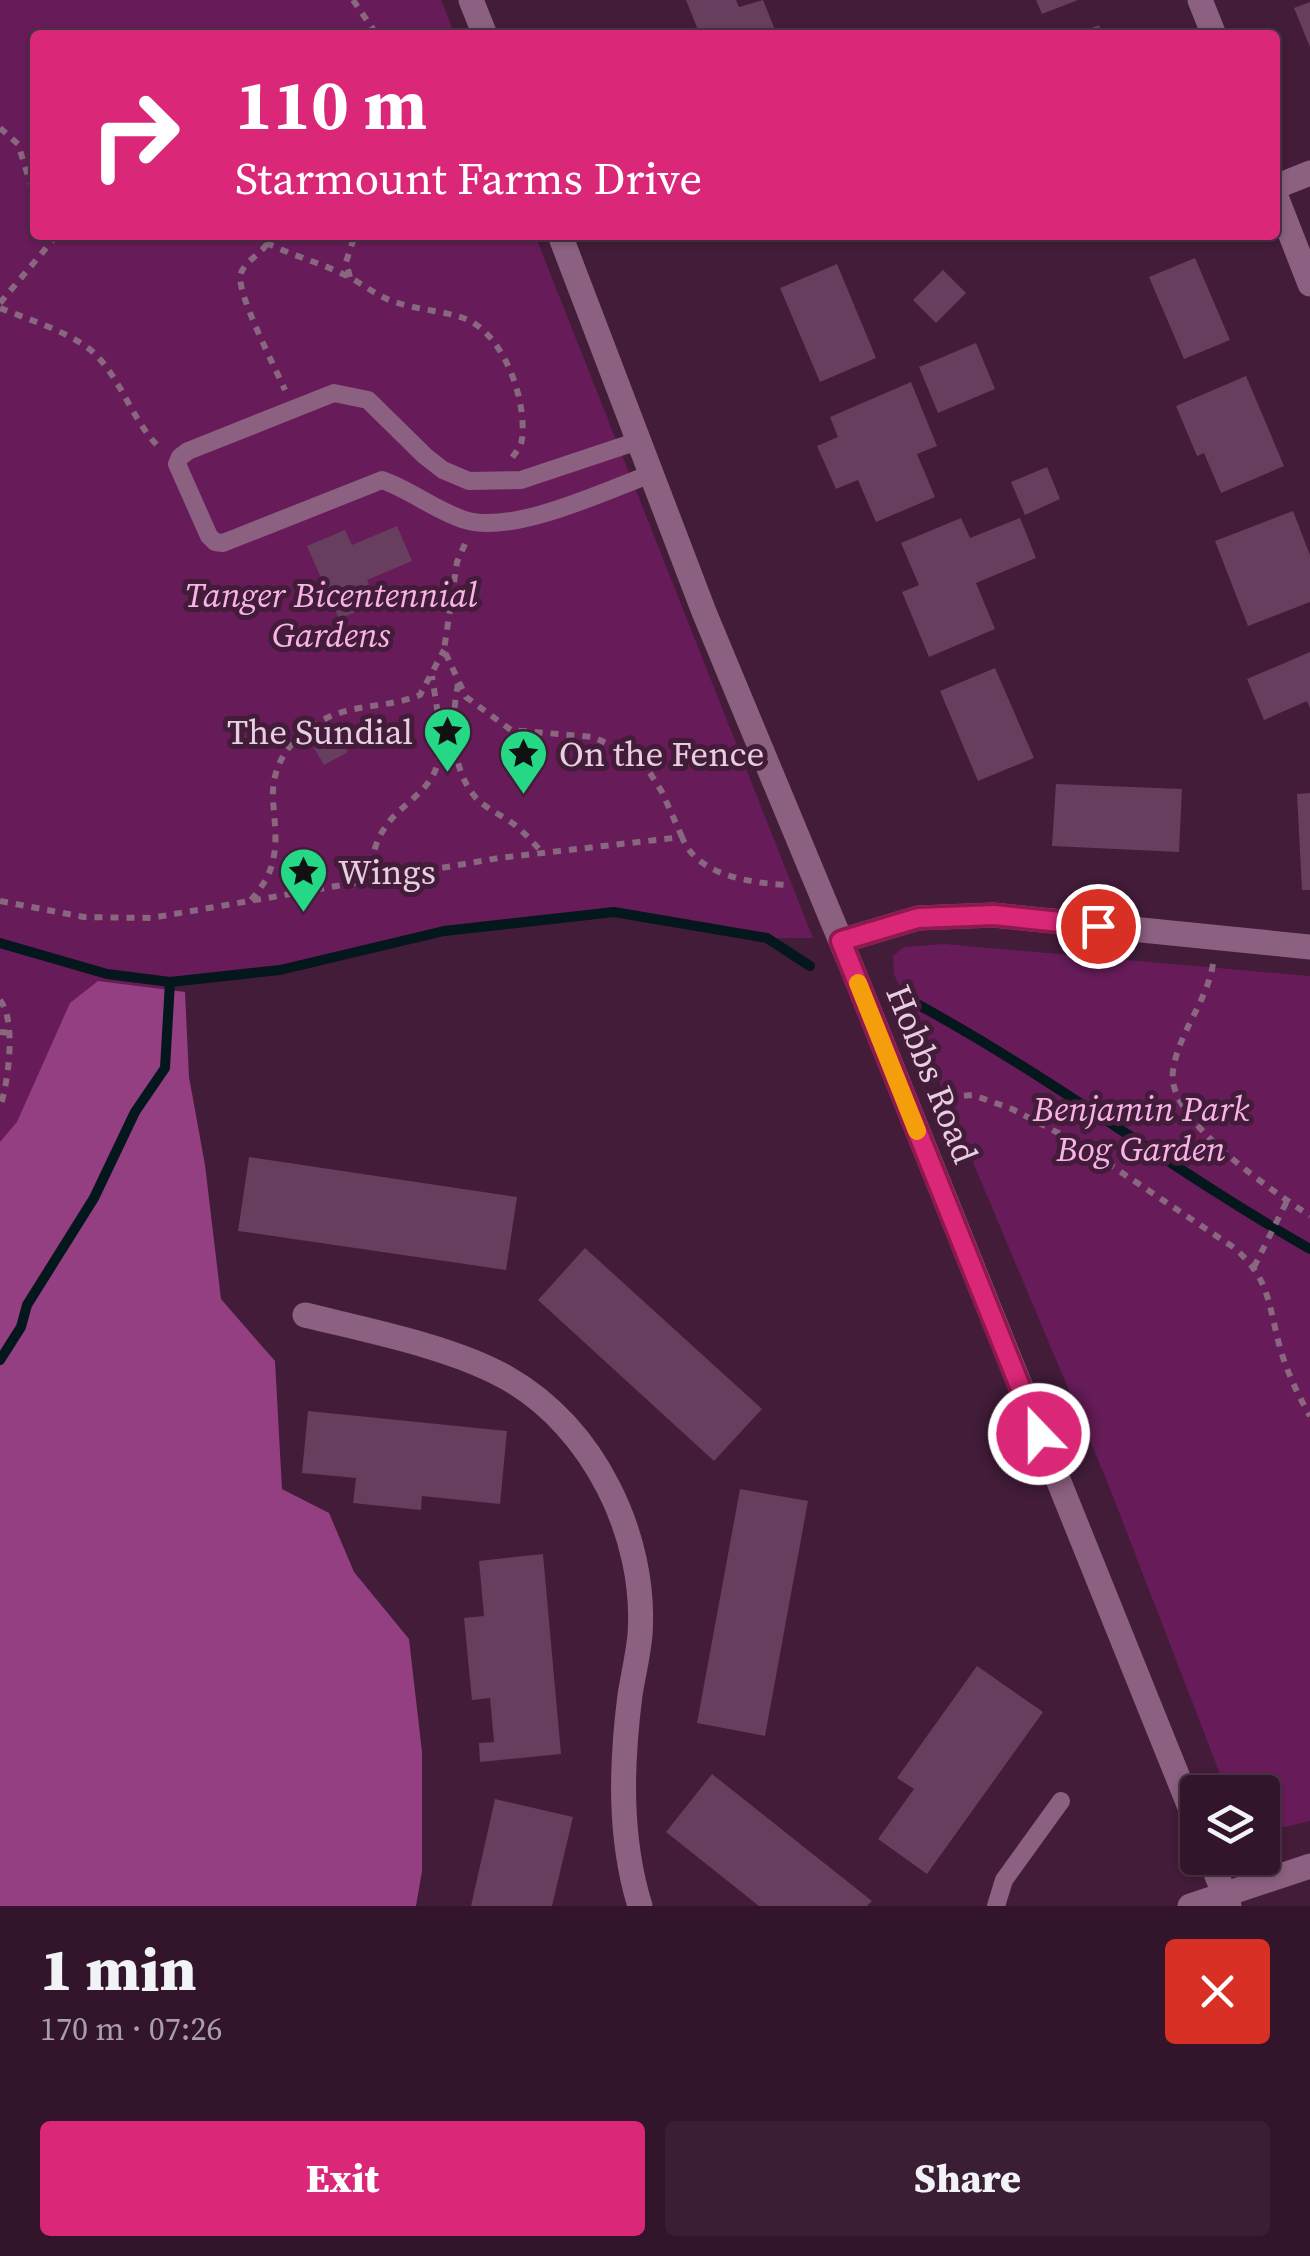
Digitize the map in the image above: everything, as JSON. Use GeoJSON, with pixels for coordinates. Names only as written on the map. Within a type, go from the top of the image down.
{"type":"FeatureCollection","features":[{"type":"Feature","properties":{"kind":"street"},"geometry":{"type":"LineString","coordinates":[[472,0],[483,30]]}},
{"type":"Feature","properties":{"kind":"street"},"geometry":{"type":"LineString","coordinates":[[1200,0],[1212,30]]}},
{"type":"Feature","properties":{"kind":"street"},"geometry":{"type":"LineString","coordinates":[[1280,184],[1310,173]]}},
{"type":"Feature","properties":{"kind":"street"},"geometry":{"type":"LineString","coordinates":[[1280,207],[1310,284]]}},
{"type":"Feature","properties":{"kind":"street","name":"Hobbs Road"},"geometry":{"type":"LineString","coordinates":[[562,240],[704,612],[1180,1782]]}},
{"type":"Feature","properties":{"kind":"street"},"geometry":{"type":"LineString","coordinates":[[841,941],[918,918],[994,915],[1310,947]]}},
{"type":"Feature","properties":{"kind":"street"},"geometry":{"type":"LineString","coordinates":[[304,1315],[452,1356],[507,1378],[550,1410],[575,1437],[605,1481],[626,1530],[640,1600],[640,1636],[622,1768],[626,1840],[640,1906]]}},
{"type":"Feature","properties":{"kind":"street"},"geometry":{"type":"LineString","coordinates":[[1190,1906],[1227,1900],[1310,1866]]}},
{"type":"Feature","properties":{"kind":"street"},"geometry":{"type":"LineString","coordinates":[[1217,1875],[1227,1900]]}},
{"type":"Feature","properties":{"kind":"lane"},"geometry":{"type":"LineString","coordinates":[[638,442],[521,480],[469,481],[442,470],[368,400],[334,394],[188,451],[177,464],[209,536],[223,543],[382,480],[463,520],[475,522],[522,520],[651,474]]}},
{"type":"Feature","properties":{"kind":"lane"},"geometry":{"type":"LineString","coordinates":[[996,1906],[1004,1880],[1061,1801]]}},
{"type":"Feature","properties":{"kind":"path"},"geometry":{"type":"LineString","coordinates":[[354,0],[373,30]]}},
{"type":"Feature","properties":{"kind":"path"},"geometry":{"type":"LineString","coordinates":[[0,128],[18,144],[30,182]]}},
{"type":"Feature","properties":{"kind":"path"},"geometry":{"type":"LineString","coordinates":[[47,240],[0,306],[59,331],[98,356],[149,438],[177,464]]}},
{"type":"Feature","properties":{"kind":"path"},"geometry":{"type":"LineString","coordinates":[[350,278],[346,262],[353,240]]}},
{"type":"Feature","properties":{"kind":"path"},"geometry":{"type":"LineString","coordinates":[[267,244],[243,267],[238,280],[244,302],[262,333],[294,410]]}},
{"type":"Feature","properties":{"kind":"path"},"geometry":{"type":"LineString","coordinates":[[250,901],[265,882],[274,860],[273,794],[276,771],[287,747],[330,717],[420,696],[444,650]]}},
{"type":"Feature","properties":{"kind":"path"},"geometry":{"type":"LineString","coordinates":[[369,881],[373,851],[383,829],[416,798],[438,764],[432,673]]}},
{"type":"Feature","properties":{"kind":"path"},"geometry":{"type":"LineString","coordinates":[[458,683],[454,704],[457,764],[464,780],[478,800],[517,827],[543,854]]}},
{"type":"Feature","properties":{"kind":"path"},"geometry":{"type":"LineString","coordinates":[[0,901],[84,916],[151,918],[543,854],[682,837],[687,850],[722,874],[761,884],[819,888]]}},
{"type":"Feature","properties":{"kind":"path"},"geometry":{"type":"LineString","coordinates":[[1217,938],[1211,977],[1172,1074],[1178,1103],[1261,1183],[1310,1216]]}},
{"type":"Feature","properties":{"kind":"path"},"geometry":{"type":"LineString","coordinates":[[0,1000],[7,1009],[10,1034],[0,1108]]}},
{"type":"Feature","properties":{"kind":"path"},"geometry":{"type":"LineString","coordinates":[[0,1032],[10,1034]]}},
{"type":"Feature","properties":{"kind":"path"},"geometry":{"type":"LineString","coordinates":[[910,1113],[960,1095],[986,1097],[1076,1142],[1233,1247],[1254,1267],[1270,1299],[1288,1371],[1310,1416]]}},
{"type":"Feature","properties":{"kind":"path"},"geometry":{"type":"LineString","coordinates":[[1254,1267],[1288,1201]]}},
{"type":"Feature","properties":{"kind":"green space","name":"Tanger Bicentennial Gardens"},"geometry":{"type":"Polygon","coordinates":[[[0,0],[441,0],[453,30],[30,30],[30,240],[537,240],[813,938],[767,938],[613,912],[444,931],[280,970],[171,982],[21,1327],[0,1355],[0,0]]]}},
{"type":"Feature","properties":{"kind":"green space","name":"Benjamin Park Bog Garden"},"geometry":{"type":"Polygon","coordinates":[[[945,944],[1310,976],[1310,1821],[1280,1828],[1280,1775],[1220,1775],[1107,1481],[894,974],[893,956],[904,947],[945,944]]]}},
{"type":"Feature","properties":{"kind":"shaded area"},"geometry":{"type":"Polygon","coordinates":[[[98,981],[185,992],[189,1077],[205,1165],[221,1299],[275,1361],[282,1489],[329,1513],[354,1572],[409,1639],[422,1752],[422,1871],[416,1906],[0,1906],[0,1142],[17,1122],[70,1003],[98,981]]]}},
{"type":"Feature","properties":{"kind":"building"},"geometry":{"type":"Polygon","coordinates":[[[686,0],[736,0],[739,7],[763,0],[775,30],[698,30],[686,0]]]}},
{"type":"Feature","properties":{"kind":"building"},"geometry":{"type":"Polygon","coordinates":[[[1036,0],[1078,0],[1042,14],[1036,0]]]}},
{"type":"Feature","properties":{"kind":"building"},"geometry":{"type":"Polygon","coordinates":[[[1310,2],[1310,47],[1294,8],[1310,2]]]}},
{"type":"Feature","properties":{"kind":"building"},"geometry":{"type":"Polygon","coordinates":[[[1195,258],[1230,340],[1184,359],[1149,277],[1195,258]]]}},
{"type":"Feature","properties":{"kind":"building"},"geometry":{"type":"Polygon","coordinates":[[[837,264],[876,358],[820,382],[780,288],[837,264]]]}},
{"type":"Feature","properties":{"kind":"building"},"geometry":{"type":"Polygon","coordinates":[[[943,270],[966,293],[936,323],[913,300],[943,270]]]}},
{"type":"Feature","properties":{"kind":"building"},"geometry":{"type":"Polygon","coordinates":[[[976,343],[995,389],[938,413],[919,367],[976,343]]]}},
{"type":"Feature","properties":{"kind":"building"},"geometry":{"type":"Polygon","coordinates":[[[1246,376],[1284,466],[1221,493],[1204,453],[1197,456],[1176,406],[1246,376]]]}},
{"type":"Feature","properties":{"kind":"building"},"geometry":{"type":"Polygon","coordinates":[[[911,382],[937,446],[917,454],[935,497],[876,522],[858,480],[836,489],[817,446],[838,437],[830,417],[911,382]]]}},
{"type":"Feature","properties":{"kind":"building"},"geometry":{"type":"Polygon","coordinates":[[[1047,467],[1060,499],[1025,515],[1011,482],[1047,467]]]}},
{"type":"Feature","properties":{"kind":"building"},"geometry":{"type":"Polygon","coordinates":[[[1293,511],[1310,555],[1310,602],[1248,626],[1215,541],[1293,511]]]}},
{"type":"Feature","properties":{"kind":"building"},"geometry":{"type":"Polygon","coordinates":[[[961,518],[970,538],[1020,518],[1036,558],[976,583],[995,629],[929,657],[902,592],[919,585],[901,543],[961,518]]]}},
{"type":"Feature","properties":{"kind":"building"},"geometry":{"type":"Polygon","coordinates":[[[397,526],[412,561],[367,580],[377,603],[339,619],[307,546],[345,530],[352,545],[397,526]]]}},
{"type":"Feature","properties":{"kind":"building"},"geometry":{"type":"Polygon","coordinates":[[[1310,652],[1310,708],[1307,701],[1264,720],[1247,679],[1310,652]]]}},
{"type":"Feature","properties":{"kind":"building"},"geometry":{"type":"Polygon","coordinates":[[[995,668],[1034,758],[978,781],[940,691],[995,668]]]}},
{"type":"Feature","properties":{"kind":"building"},"geometry":{"type":"Polygon","coordinates":[[[338,733],[348,752],[324,765],[313,746],[338,733]]]}},
{"type":"Feature","properties":{"kind":"building"},"geometry":{"type":"Polygon","coordinates":[[[1056,784],[1182,789],[1179,852],[1052,846],[1056,784]]]}},
{"type":"Feature","properties":{"kind":"building"},"geometry":{"type":"Polygon","coordinates":[[[1310,793],[1310,890],[1302,890],[1297,794],[1310,793]]]}},
{"type":"Feature","properties":{"kind":"building"},"geometry":{"type":"Polygon","coordinates":[[[249,1157],[517,1197],[506,1270],[238,1231],[249,1157]]]}},
{"type":"Feature","properties":{"kind":"building"},"geometry":{"type":"Polygon","coordinates":[[[585,1248],[762,1409],[714,1461],[538,1300],[585,1248]]]}},
{"type":"Feature","properties":{"kind":"building"},"geometry":{"type":"Polygon","coordinates":[[[308,1411],[507,1431],[500,1504],[422,1496],[421,1510],[353,1503],[356,1478],[302,1473],[308,1411]]]}},
{"type":"Feature","properties":{"kind":"building"},"geometry":{"type":"Polygon","coordinates":[[[740,1489],[808,1501],[765,1736],[697,1723],[740,1489]]]}},
{"type":"Feature","properties":{"kind":"building"},"geometry":{"type":"Polygon","coordinates":[[[543,1554],[561,1754],[480,1762],[479,1743],[494,1742],[490,1698],[472,1700],[464,1618],[484,1616],[479,1561],[543,1554]]]}},
{"type":"Feature","properties":{"kind":"building"},"geometry":{"type":"Polygon","coordinates":[[[977,1666],[1043,1712],[927,1874],[878,1839],[914,1789],[897,1778],[977,1666]]]}},
{"type":"Feature","properties":{"kind":"building"},"geometry":{"type":"Polygon","coordinates":[[[712,1774],[872,1901],[867,1906],[759,1906],[666,1832],[712,1774]]]}},
{"type":"Feature","properties":{"kind":"building"},"geometry":{"type":"Polygon","coordinates":[[[495,1799],[573,1817],[552,1906],[471,1906],[495,1799]]]}},
{"type":"Feature","properties":{"kind":"waterway"},"geometry":{"type":"LineString","coordinates":[[0,943],[107,974],[170,982],[280,970],[444,931],[614,912],[767,938],[810,966]]}},
{"type":"Feature","properties":{"kind":"waterway"},"geometry":{"type":"LineString","coordinates":[[0,1360],[21,1327],[27,1305],[94,1198],[135,1112],[165,1068],[170,982]]}},
{"type":"Feature","properties":{"kind":"waterway"},"geometry":{"type":"LineString","coordinates":[[915,1003],[1016,1062],[1310,1249]]}},
{"type":"Feature","properties":{"kind":"slow traffic"},"geometry":{"type":"LineString","coordinates":[[858,983],[917,1131]]}},
{"type":"Feature","properties":{"kind":"place","name":"The Sundial"},"geometry":{"type":"Point","coordinates":[448,774]}},
{"type":"Feature","properties":{"kind":"place","name":"On the Fence"},"geometry":{"type":"Point","coordinates":[524,796]}},
{"type":"Feature","properties":{"kind":"place","name":"Wings"},"geometry":{"type":"Point","coordinates":[303,914]}},
{"type":"Feature","properties":{"kind":"route"},"geometry":{"type":"LineString","coordinates":[[1039,1434],[841,941],[918,918],[994,915],[1098,926]]}}]}
